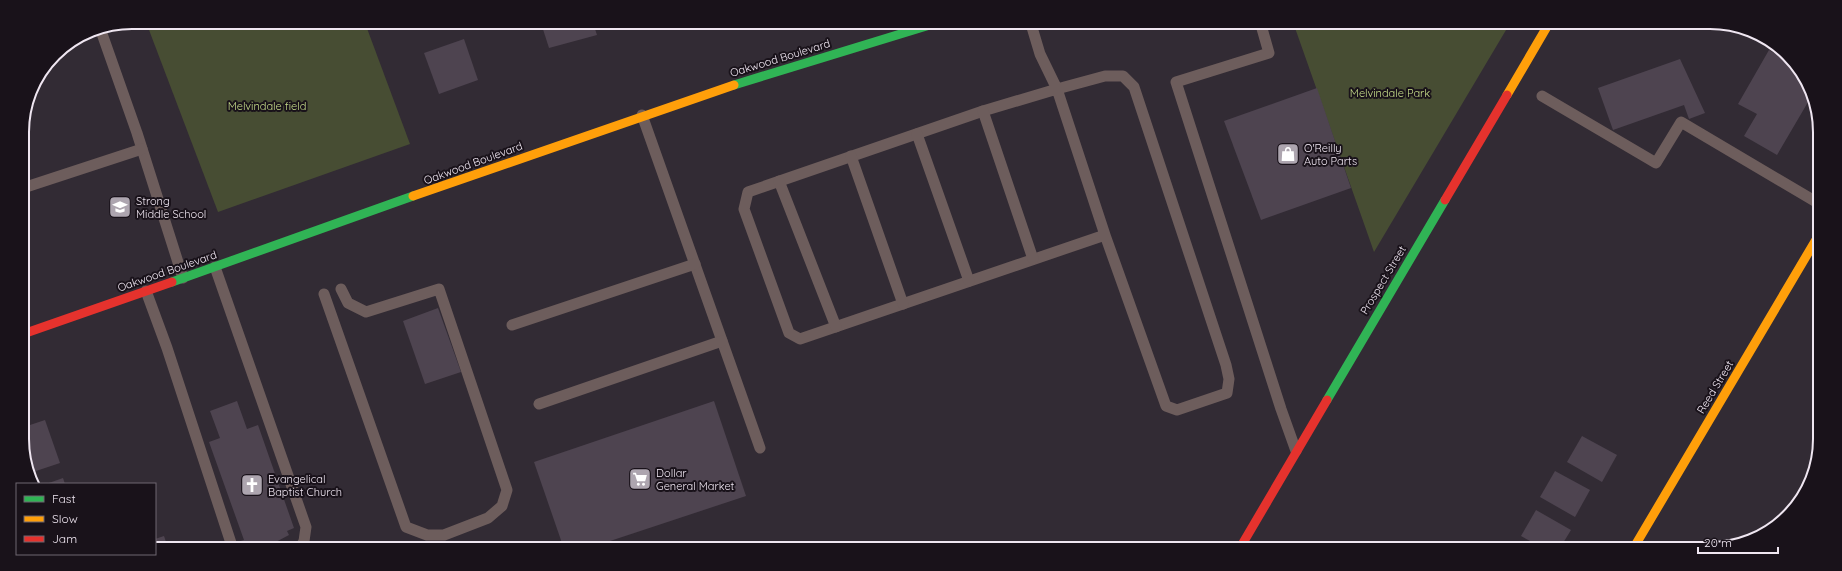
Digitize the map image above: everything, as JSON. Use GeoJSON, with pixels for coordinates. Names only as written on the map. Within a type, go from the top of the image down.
{"type":"FeatureCollection","features":[{"type":"Feature","properties":{"kind":"main road","name":"Oakwood Boulevard"},"geometry":{"type":"LineString","coordinates":[[29,332],[712,91],[917,29]]}},
{"type":"Feature","properties":{"kind":"main road","name":"Prospect Street"},"geometry":{"type":"LineString","coordinates":[[1243,542],[1546,29]]}},
{"type":"Feature","properties":{"kind":"main road","name":"Reed Street"},"geometry":{"type":"LineString","coordinates":[[1637,542],[1813,245]]}},
{"type":"Feature","properties":{"kind":"lane"},"geometry":{"type":"LineString","coordinates":[[1032,29],[1040,54],[1057,89],[1105,235],[1166,406],[1176,410],[1227,393],[1229,379],[1226,366],[1134,86],[1123,76],[1105,76],[1057,89],[983,111],[779,181],[748,192],[744,209],[789,333],[800,339],[1105,235]]}},
{"type":"Feature","properties":{"kind":"lane"},"geometry":{"type":"LineString","coordinates":[[1262,29],[1269,53],[1176,82],[1278,401],[1296,451]]}},
{"type":"Feature","properties":{"kind":"lane"},"geometry":{"type":"LineString","coordinates":[[102,33],[142,149],[183,278]]}},
{"type":"Feature","properties":{"kind":"lane"},"geometry":{"type":"LineString","coordinates":[[1542,96],[1656,163],[1681,122],[1813,199]]}},
{"type":"Feature","properties":{"kind":"lane"},"geometry":{"type":"LineString","coordinates":[[983,111],[1033,259]]}},
{"type":"Feature","properties":{"kind":"lane"},"geometry":{"type":"LineString","coordinates":[[642,115],[760,448]]}},
{"type":"Feature","properties":{"kind":"lane"},"geometry":{"type":"LineString","coordinates":[[917,134],[968,281]]}},
{"type":"Feature","properties":{"kind":"lane"},"geometry":{"type":"LineString","coordinates":[[29,186],[142,149]]}},
{"type":"Feature","properties":{"kind":"lane"},"geometry":{"type":"LineString","coordinates":[[852,156],[903,304]]}},
{"type":"Feature","properties":{"kind":"lane"},"geometry":{"type":"LineString","coordinates":[[779,181],[836,327]]}},
{"type":"Feature","properties":{"kind":"lane"},"geometry":{"type":"LineString","coordinates":[[512,325],[695,264]]}},
{"type":"Feature","properties":{"kind":"lane"},"geometry":{"type":"LineString","coordinates":[[215,267],[306,527],[303,542]]}},
{"type":"Feature","properties":{"kind":"lane"},"geometry":{"type":"LineString","coordinates":[[324,294],[406,526],[427,535],[444,535],[488,518],[502,506],[507,490],[439,289],[366,312],[348,303],[341,289]]}},
{"type":"Feature","properties":{"kind":"lane"},"geometry":{"type":"LineString","coordinates":[[146,291],[167,348],[231,542]]}},
{"type":"Feature","properties":{"kind":"lane"},"geometry":{"type":"LineString","coordinates":[[540,404],[722,342]]}},
{"type":"Feature","properties":{"kind":"green space","name":"Melvindale field"},"geometry":{"type":"Polygon","coordinates":[[[149,29],[367,29],[410,144],[218,212],[149,29]]]}},
{"type":"Feature","properties":{"kind":"green space","name":"Melvindale Park"},"geometry":{"type":"Polygon","coordinates":[[[1295,29],[1507,29],[1374,252],[1295,29]]]}},
{"type":"Feature","properties":{"kind":"building"},"geometry":{"type":"Polygon","coordinates":[[[543,29],[595,29],[597,35],[549,48],[543,29]]]}},
{"type":"Feature","properties":{"kind":"building"},"geometry":{"type":"Polygon","coordinates":[[[464,39],[478,80],[439,94],[424,53],[464,39]]]}},
{"type":"Feature","properties":{"kind":"building"},"geometry":{"type":"Polygon","coordinates":[[[1769,50],[1780,57],[1792,69],[1809,101],[1777,155],[1744,136],[1757,114],[1738,104],[1769,50]]]}},
{"type":"Feature","properties":{"kind":"building"},"geometry":{"type":"Polygon","coordinates":[[[1680,59],[1705,113],[1689,119],[1684,105],[1613,130],[1598,88],[1680,59]]]}},
{"type":"Feature","properties":{"kind":"building","name":"O'Reilly Auto Parts"},"geometry":{"type":"Polygon","coordinates":[[[1317,88],[1351,188],[1261,220],[1224,121],[1317,88]]]}},
{"type":"Feature","properties":{"kind":"building"},"geometry":{"type":"Polygon","coordinates":[[[438,308],[461,372],[425,384],[403,321],[438,308]]]}},
{"type":"Feature","properties":{"kind":"building","name":"Evangelical Baptist Church"},"geometry":{"type":"Polygon","coordinates":[[[237,401],[247,429],[258,425],[294,528],[287,531],[289,535],[276,542],[237,542],[244,540],[209,442],[220,438],[210,411],[237,401]]]}},
{"type":"Feature","properties":{"kind":"building","name":"Dollar General Market"},"geometry":{"type":"Polygon","coordinates":[[[714,401],[746,496],[607,542],[562,542],[534,462],[714,401]]]}},
{"type":"Feature","properties":{"kind":"building"},"geometry":{"type":"Polygon","coordinates":[[[45,420],[60,463],[34,472],[29,446],[29,425],[45,420]]]}},
{"type":"Feature","properties":{"kind":"building"},"geometry":{"type":"Polygon","coordinates":[[[1582,436],[1617,455],[1602,482],[1567,462],[1582,436]]]}},
{"type":"Feature","properties":{"kind":"building"},"geometry":{"type":"Polygon","coordinates":[[[1555,471],[1590,490],[1575,517],[1540,497],[1555,471]]]}},
{"type":"Feature","properties":{"kind":"building"},"geometry":{"type":"Polygon","coordinates":[[[63,478],[65,483],[49,483],[63,478]]]}},
{"type":"Feature","properties":{"kind":"building"},"geometry":{"type":"Polygon","coordinates":[[[1536,510],[1571,530],[1564,542],[1532,542],[1521,536],[1536,510]]]}},
{"type":"Feature","properties":{"kind":"building"},"geometry":{"type":"Polygon","coordinates":[[[164,536],[166,542],[156,542],[156,539],[164,536]]]}},
{"type":"Feature","properties":{"kind":"traffic: fast"},"geometry":{"type":"LineString","coordinates":[[734,85],[917,29]]}},
{"type":"Feature","properties":{"kind":"traffic: fast"},"geometry":{"type":"LineString","coordinates":[[172,282],[413,196]]}},
{"type":"Feature","properties":{"kind":"traffic: fast"},"geometry":{"type":"LineString","coordinates":[[1327,400],[1445,200]]}},
{"type":"Feature","properties":{"kind":"traffic: slow"},"geometry":{"type":"LineString","coordinates":[[1507,95],[1546,29]]}},
{"type":"Feature","properties":{"kind":"traffic: slow"},"geometry":{"type":"LineString","coordinates":[[413,196],[734,85]]}},
{"type":"Feature","properties":{"kind":"traffic: slow"},"geometry":{"type":"LineString","coordinates":[[1637,542],[1813,245]]}},
{"type":"Feature","properties":{"kind":"traffic: jam"},"geometry":{"type":"LineString","coordinates":[[1445,200],[1507,95]]}},
{"type":"Feature","properties":{"kind":"traffic: jam"},"geometry":{"type":"LineString","coordinates":[[29,332],[172,282]]}},
{"type":"Feature","properties":{"kind":"traffic: jam"},"geometry":{"type":"LineString","coordinates":[[1244,542],[1327,400]]}},
{"type":"Feature","properties":{"kind":"place","name":"O'Reilly Auto Parts"},"geometry":{"type":"Point","coordinates":[1288,154]}},
{"type":"Feature","properties":{"kind":"place","name":"Strong Middle School"},"geometry":{"type":"Point","coordinates":[120,207]}},
{"type":"Feature","properties":{"kind":"place","name":"Dollar General Market"},"geometry":{"type":"Point","coordinates":[640,479]}},
{"type":"Feature","properties":{"kind":"place","name":"Evangelical Baptist Church"},"geometry":{"type":"Point","coordinates":[252,485]}}]}
